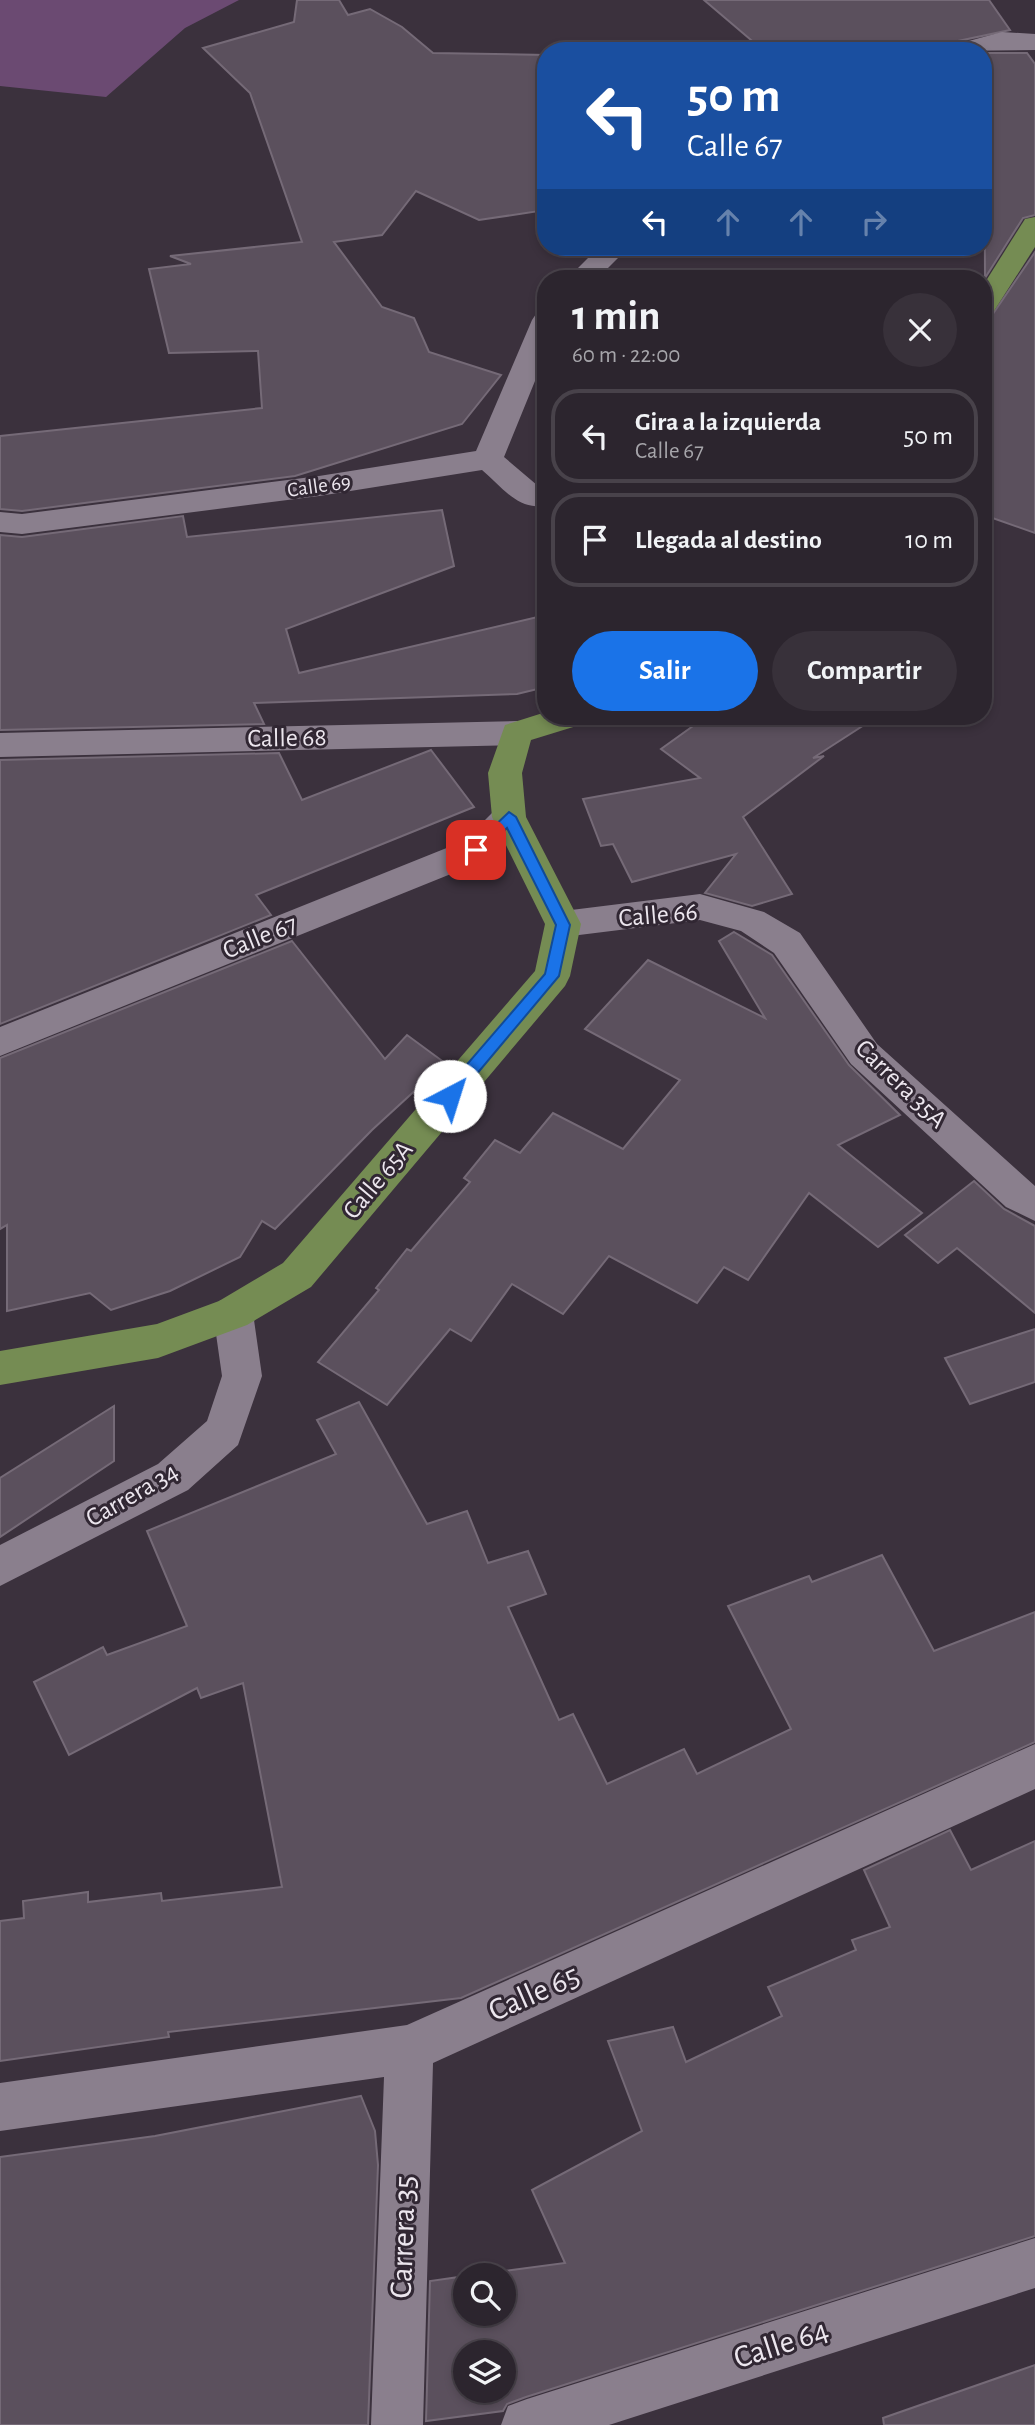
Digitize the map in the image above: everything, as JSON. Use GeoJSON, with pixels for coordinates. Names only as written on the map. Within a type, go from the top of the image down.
{"type":"FeatureCollection","features":[{"type":"Feature","properties":{"kind":"main road"},"geometry":{"type":"LineString","coordinates":[[992,292],[1035,225]]}},
{"type":"Feature","properties":{"kind":"main road","name":"Calle 68"},"geometry":{"type":"LineString","coordinates":[[517,733],[542,725]]}},
{"type":"Feature","properties":{"kind":"main road"},"geometry":{"type":"LineString","coordinates":[[517,733],[505,773],[509,817],[563,925]]}},
{"type":"Feature","properties":{"kind":"main road","name":"Calle 65A"},"geometry":{"type":"LineString","coordinates":[[0,1368],[158,1341],[233,1313],[297,1275],[552,976],[563,925]]}},
{"type":"Feature","properties":{"kind":"street"},"geometry":{"type":"LineString","coordinates":[[992,43],[1002,40],[1035,42]]}},
{"type":"Feature","properties":{"kind":"street"},"geometry":{"type":"LineString","coordinates":[[591,270],[605,256]]}},
{"type":"Feature","properties":{"kind":"street"},"geometry":{"type":"LineString","coordinates":[[533,498],[488,459],[537,342]]}},
{"type":"Feature","properties":{"kind":"street","name":"Calle 69"},"geometry":{"type":"LineString","coordinates":[[0,522],[22,524],[292,490],[488,459]]}},
{"type":"Feature","properties":{"kind":"street","name":"Calle 68"},"geometry":{"type":"LineString","coordinates":[[0,745],[517,733]]}},
{"type":"Feature","properties":{"kind":"street","name":"Calle 67"},"geometry":{"type":"LineString","coordinates":[[0,1042],[476,850],[509,817]]}},
{"type":"Feature","properties":{"kind":"street","name":"Calle 66"},"geometry":{"type":"LineString","coordinates":[[563,925],[700,907],[752,921]]}},
{"type":"Feature","properties":{"kind":"street","name":"Carrera 35A"},"geometry":{"type":"LineString","coordinates":[[752,921],[787,943],[864,1054],[1020,1196],[1035,1205]]}},
{"type":"Feature","properties":{"kind":"street","name":"Carrera 34"},"geometry":{"type":"LineString","coordinates":[[0,1567],[173,1477],[223,1432],[242,1376],[233,1313]]}},
{"type":"Feature","properties":{"kind":"street","name":"Calle 65"},"geometry":{"type":"LineString","coordinates":[[0,2107],[409,2049],[1035,1766]]}},
{"type":"Feature","properties":{"kind":"street","name":"Carrera 35"},"geometry":{"type":"LineString","coordinates":[[397,2425],[409,2049]]}},
{"type":"Feature","properties":{"kind":"street","name":"Calle 64"},"geometry":{"type":"LineString","coordinates":[[527,2425],[1035,2263]]}},
{"type":"Feature","properties":{"kind":"shaded area"},"geometry":{"type":"Polygon","coordinates":[[[0,0],[239,0],[185,28],[106,97],[0,86],[0,0]]]}},
{"type":"Feature","properties":{"kind":"building"},"geometry":{"type":"Polygon","coordinates":[[[297,0],[339,0],[348,15],[370,9],[402,27],[433,53],[537,55],[537,211],[479,220],[416,191],[382,235],[334,242],[382,307],[414,318],[429,352],[501,375],[462,424],[295,476],[22,511],[0,509],[0,436],[262,408],[258,351],[169,353],[149,269],[191,264],[170,256],[302,242],[250,93],[203,48],[294,22],[297,0]]]}},
{"type":"Feature","properties":{"kind":"building"},"geometry":{"type":"Polygon","coordinates":[[[704,0],[989,0],[1010,30],[954,42],[753,42],[704,0]]]}},
{"type":"Feature","properties":{"kind":"building"},"geometry":{"type":"Polygon","coordinates":[[[992,53],[1027,53],[1035,64],[1035,215],[1023,218],[990,270],[985,270],[985,256],[992,256],[992,53]]]}},
{"type":"Feature","properties":{"kind":"building"},"geometry":{"type":"Polygon","coordinates":[[[1035,252],[1035,533],[992,518],[992,315],[1035,252]]]}},
{"type":"Feature","properties":{"kind":"building"},"geometry":{"type":"Polygon","coordinates":[[[442,510],[454,566],[286,629],[299,673],[537,617],[537,689],[517,694],[254,703],[264,724],[0,730],[0,535],[22,537],[183,516],[187,537],[442,510]]]}},
{"type":"Feature","properties":{"kind":"building"},"geometry":{"type":"Polygon","coordinates":[[[694,725],[864,725],[813,758],[824,756],[743,817],[792,894],[752,906],[705,893],[736,854],[632,882],[613,844],[601,846],[583,799],[700,778],[661,749],[694,725]]]}},
{"type":"Feature","properties":{"kind":"building"},"geometry":{"type":"Polygon","coordinates":[[[431,750],[474,807],[256,895],[271,915],[0,1024],[0,760],[279,753],[302,800],[431,750]]]}},
{"type":"Feature","properties":{"kind":"building"},"geometry":{"type":"Polygon","coordinates":[[[734,932],[772,955],[849,1065],[900,1115],[838,1145],[922,1213],[878,1247],[809,1193],[748,1280],[724,1267],[697,1303],[609,1256],[563,1314],[512,1284],[471,1341],[450,1329],[387,1405],[318,1362],[379,1290],[376,1288],[407,1249],[411,1251],[470,1182],[464,1178],[495,1140],[520,1153],[553,1113],[623,1149],[680,1080],[585,1029],[648,960],[765,1018],[719,941],[734,932]]]}},
{"type":"Feature","properties":{"kind":"building"},"geometry":{"type":"Polygon","coordinates":[[[292,941],[385,1059],[407,1035],[445,1063],[372,1130],[275,1229],[262,1221],[240,1257],[170,1291],[111,1310],[90,1293],[7,1311],[7,1225],[0,1229],[0,1058],[292,941]]]}},
{"type":"Feature","properties":{"kind":"building"},"geometry":{"type":"Polygon","coordinates":[[[974,1181],[1004,1209],[1035,1226],[1035,1313],[957,1248],[938,1263],[905,1235],[974,1181]]]}},
{"type":"Feature","properties":{"kind":"building"},"geometry":{"type":"Polygon","coordinates":[[[1035,1329],[1035,1382],[970,1404],[945,1358],[1035,1329]]]}},
{"type":"Feature","properties":{"kind":"building"},"geometry":{"type":"Polygon","coordinates":[[[359,1402],[427,1524],[467,1511],[488,1563],[528,1551],[546,1594],[508,1607],[559,1720],[573,1714],[607,1784],[684,1749],[697,1774],[791,1729],[728,1606],[809,1576],[812,1582],[882,1555],[934,1651],[1035,1612],[1035,1742],[461,1998],[168,2032],[169,2037],[0,2061],[0,1921],[24,1918],[23,1901],[88,1892],[88,1902],[161,1893],[162,1901],[282,1887],[243,1683],[201,1698],[197,1688],[69,1755],[34,1682],[103,1647],[107,1655],[187,1626],[147,1531],[336,1454],[317,1420],[359,1402]]]}},
{"type":"Feature","properties":{"kind":"building"},"geometry":{"type":"Polygon","coordinates":[[[114,1406],[114,1461],[0,1537],[0,1478],[114,1406]]]}},
{"type":"Feature","properties":{"kind":"building"},"geometry":{"type":"Polygon","coordinates":[[[950,1830],[971,1870],[1035,1841],[1035,2236],[516,2401],[516,2340],[453,2340],[453,2403],[510,2403],[503,2411],[426,2421],[430,2281],[453,2278],[453,2326],[516,2326],[516,2270],[565,2263],[532,2190],[642,2131],[608,2041],[673,2027],[686,2062],[782,2016],[768,1987],[856,1950],[852,1940],[890,1927],[864,1870],[950,1830]]]}},
{"type":"Feature","properties":{"kind":"building"},"geometry":{"type":"Polygon","coordinates":[[[361,2096],[375,2131],[378,2165],[368,2425],[0,2425],[0,2157],[155,2136],[361,2096]]]}},
{"type":"Feature","properties":{"kind":"building"},"geometry":{"type":"Polygon","coordinates":[[[1035,2365],[1035,2425],[884,2425],[883,2418],[1035,2365]]]}},
{"type":"Feature","properties":{"kind":"route"},"geometry":{"type":"LineString","coordinates":[[450,1096],[552,976],[563,925],[509,817],[476,850]]}}]}
